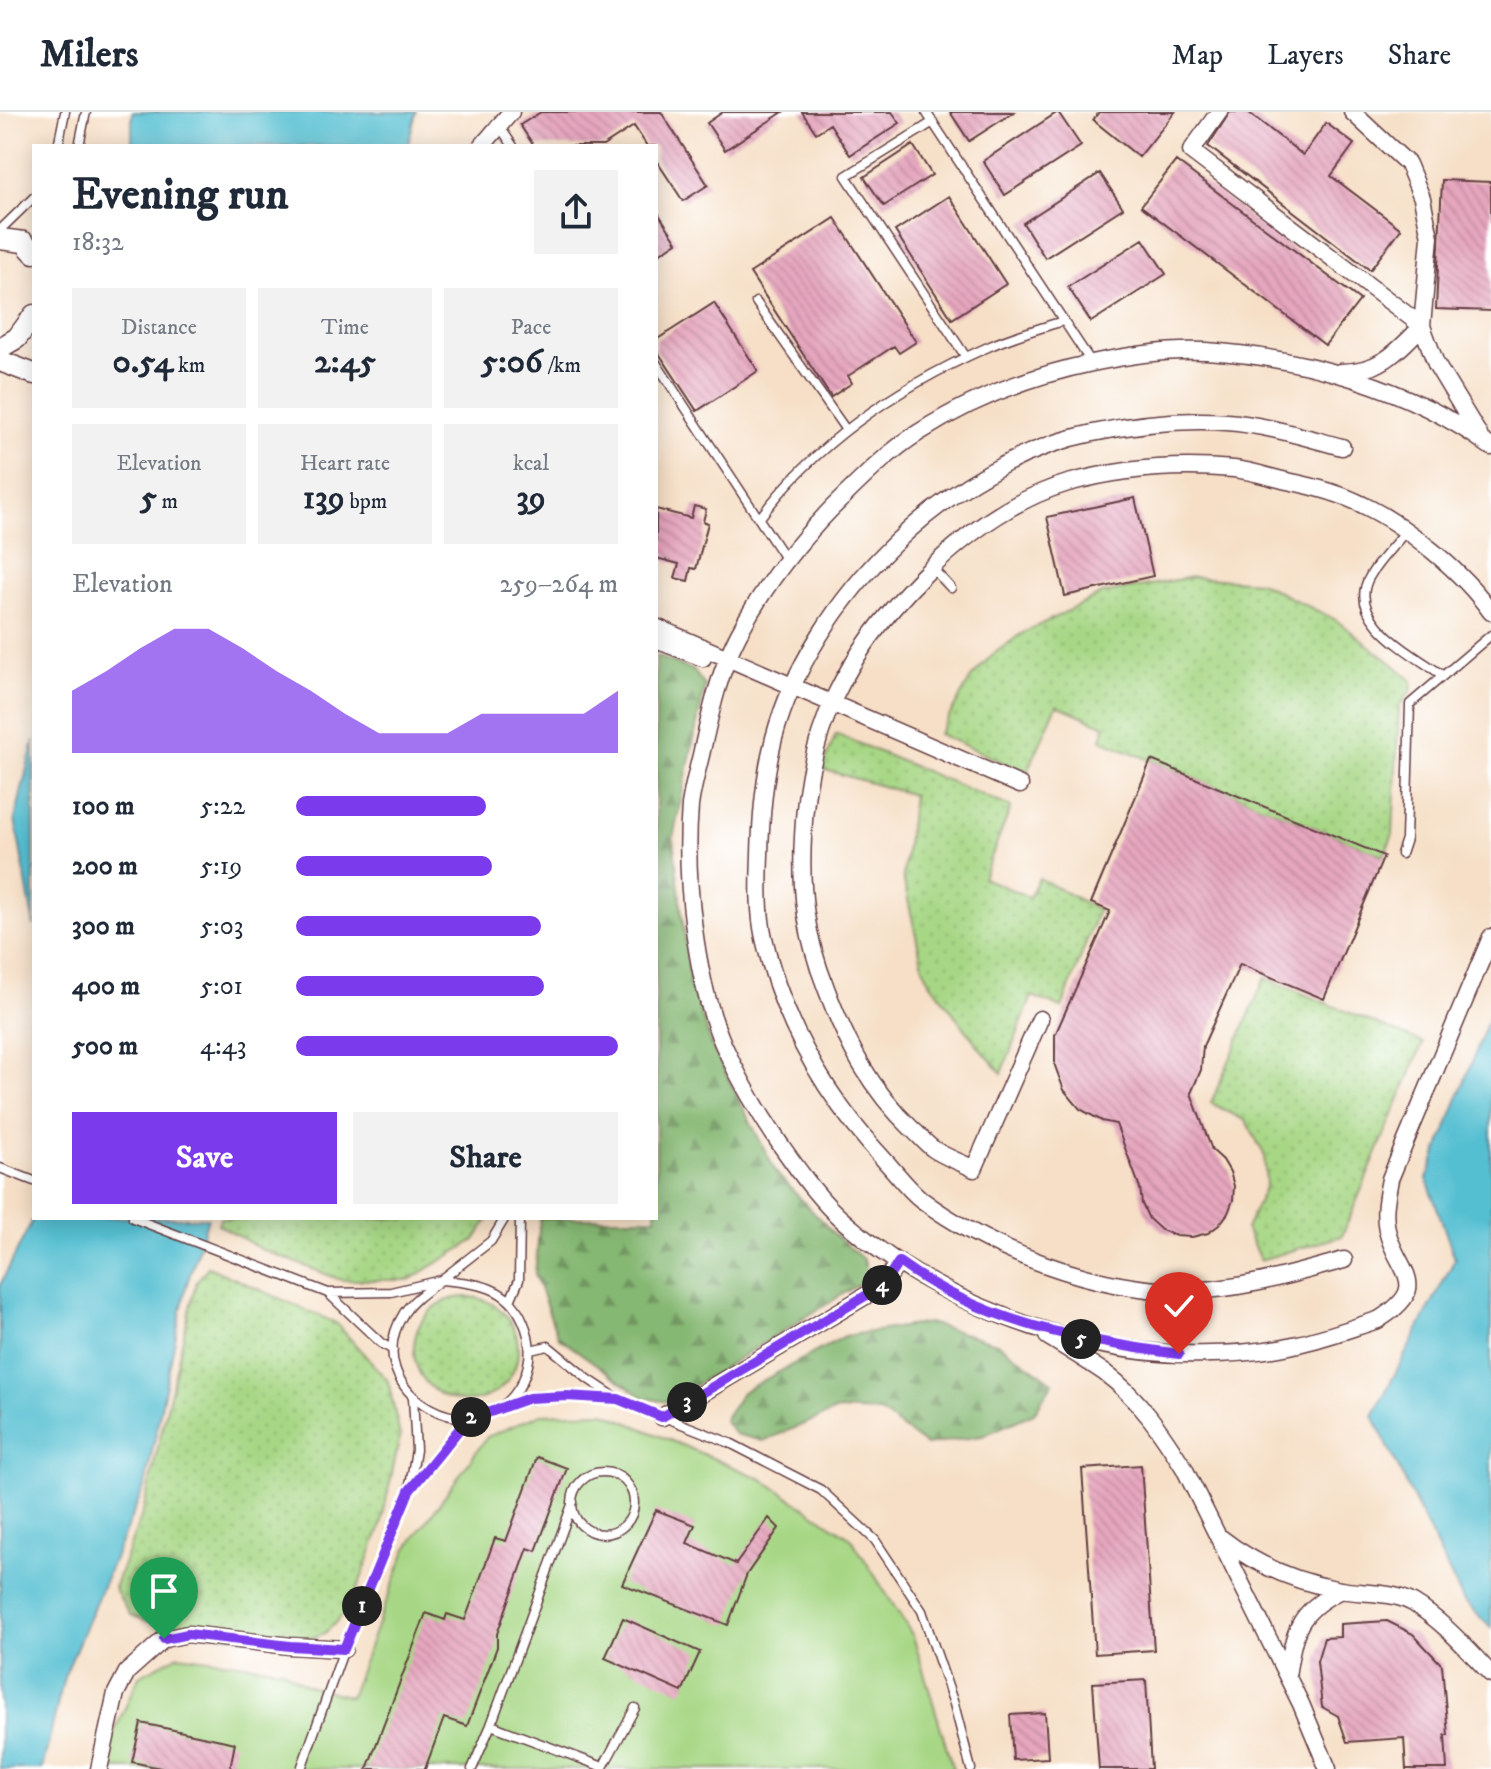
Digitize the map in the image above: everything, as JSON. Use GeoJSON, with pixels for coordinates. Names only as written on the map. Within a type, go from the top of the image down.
{"type":"FeatureCollection","features":[{"type":"Feature","properties":{"kind":"street"},"geometry":{"type":"LineString","coordinates":[[484,144],[511,112]]}},
{"type":"Feature","properties":{"kind":"street"},"geometry":{"type":"LineString","coordinates":[[1219,112],[1191,151],[1422,326]]}},
{"type":"Feature","properties":{"kind":"street"},"geometry":{"type":"LineString","coordinates":[[1352,112],[1408,164],[1422,198],[1430,237],[1422,326],[1436,364],[1487,444]]}},
{"type":"Feature","properties":{"kind":"street"},"geometry":{"type":"LineString","coordinates":[[0,239],[24,242],[32,251]]}},
{"type":"Feature","properties":{"kind":"street"},"geometry":{"type":"LineString","coordinates":[[0,348],[17,338],[32,318]]}},
{"type":"Feature","properties":{"kind":"street"},"geometry":{"type":"LineString","coordinates":[[1328,373],[1357,372],[1373,367],[1395,355],[1422,326]]}},
{"type":"Feature","properties":{"kind":"street"},"geometry":{"type":"LineString","coordinates":[[1487,444],[1464,427],[1386,390],[1260,357],[1201,350],[1128,355],[1051,371],[980,399],[914,435],[859,481],[811,529],[772,580],[737,637],[708,724],[691,802],[688,867],[704,978],[721,1039],[753,1104],[797,1168],[845,1223],[921,1278],[979,1308],[1033,1326],[1112,1346],[1179,1354],[1215,1354],[1294,1346],[1378,1320],[1390,1313],[1405,1297],[1410,1282],[1406,1267],[1396,1254],[1387,1230],[1385,1209],[1390,1179],[1491,937]]}},
{"type":"Feature","properties":{"kind":"street"},"geometry":{"type":"LineString","coordinates":[[0,361],[32,373]]}},
{"type":"Feature","properties":{"kind":"street"},"geometry":{"type":"LineString","coordinates":[[1342,447],[1274,429],[1227,422],[1172,423],[1090,433],[1021,456],[957,491],[904,534],[861,580],[818,636],[792,687],[775,735],[761,799],[760,870],[763,935],[788,1018],[819,1075],[860,1133],[919,1197],[976,1235],[1029,1258],[1094,1280],[1178,1291],[1257,1285],[1344,1260]]}},
{"type":"Feature","properties":{"kind":"street"},"geometry":{"type":"LineString","coordinates":[[1040,1019],[974,1169],[932,1148],[886,1104],[860,1066],[834,1010],[806,926],[802,856],[805,794],[815,745],[830,703],[859,652],[897,602],[931,568],[977,529],[1065,484],[1128,470],[1179,467],[1237,469],[1306,485],[1363,505],[1443,560],[1491,612]]}},
{"type":"Feature","properties":{"kind":"street"},"geometry":{"type":"LineString","coordinates":[[658,628],[1020,785]]}},
{"type":"Feature","properties":{"kind":"street"},"geometry":{"type":"LineString","coordinates":[[658,641],[702,658],[729,660]]}},
{"type":"Feature","properties":{"kind":"street"},"geometry":{"type":"LineString","coordinates":[[662,1417],[882,1286],[899,1262]]}},
{"type":"Feature","properties":{"kind":"street"},"geometry":{"type":"LineString","coordinates":[[1033,1326],[1106,1375],[1136,1401],[1162,1432],[1184,1468],[1287,1676],[1328,1769]]}},
{"type":"Feature","properties":{"kind":"street"},"geometry":{"type":"LineString","coordinates":[[1217,1535],[1246,1557],[1306,1583],[1382,1594],[1411,1602],[1448,1630],[1491,1674]]}},
{"type":"Feature","properties":{"kind":"street"},"geometry":{"type":"LineString","coordinates":[[1287,1676],[1294,1633],[1306,1613],[1321,1599],[1341,1590]]}},
{"type":"Feature","properties":{"kind":"street"},"geometry":{"type":"LineString","coordinates":[[99,1769],[116,1693],[127,1672],[164,1639],[188,1634],[344,1649]]}},
{"type":"Feature","properties":{"kind":"lane"},"geometry":{"type":"LineString","coordinates":[[58,144],[65,112]]}},
{"type":"Feature","properties":{"kind":"lane"},"geometry":{"type":"LineString","coordinates":[[79,144],[86,112]]}},
{"type":"Feature","properties":{"kind":"lane"},"geometry":{"type":"LineString","coordinates":[[926,112],[1091,363]]}},
{"type":"Feature","properties":{"kind":"lane"},"geometry":{"type":"LineString","coordinates":[[933,122],[846,176],[966,357]]}},
{"type":"Feature","properties":{"kind":"lane"},"geometry":{"type":"LineString","coordinates":[[499,126],[512,144]]}},
{"type":"Feature","properties":{"kind":"lane"},"geometry":{"type":"LineString","coordinates":[[0,230],[32,199]]}},
{"type":"Feature","properties":{"kind":"lane"},"geometry":{"type":"LineString","coordinates":[[756,302],[846,430]]}},
{"type":"Feature","properties":{"kind":"lane"},"geometry":{"type":"LineString","coordinates":[[759,519],[782,489],[846,430],[914,383],[990,345],[1063,321]]}},
{"type":"Feature","properties":{"kind":"lane"},"geometry":{"type":"LineString","coordinates":[[658,366],[787,561]]}},
{"type":"Feature","properties":{"kind":"lane"},"geometry":{"type":"LineString","coordinates":[[1405,532],[1369,576],[1364,592],[1365,609],[1383,633],[1442,675]]}},
{"type":"Feature","properties":{"kind":"lane"},"geometry":{"type":"LineString","coordinates":[[931,568],[951,588]]}},
{"type":"Feature","properties":{"kind":"lane"},"geometry":{"type":"LineString","coordinates":[[1401,854],[1406,839],[1410,704],[1491,635]]}},
{"type":"Feature","properties":{"kind":"lane"},"geometry":{"type":"LineString","coordinates":[[0,1168],[32,1180]]}},
{"type":"Feature","properties":{"kind":"lane"},"geometry":{"type":"LineString","coordinates":[[138,1220],[328,1293],[381,1343],[393,1350]]}},
{"type":"Feature","properties":{"kind":"lane"},"geometry":{"type":"LineString","coordinates":[[504,1220],[491,1241],[418,1297],[405,1312],[396,1330],[393,1350],[395,1367],[402,1384],[427,1409],[462,1418],[529,1398],[566,1396],[618,1399]]}},
{"type":"Feature","properties":{"kind":"lane"},"geometry":{"type":"LineString","coordinates":[[510,1301],[519,1280],[520,1220]]}},
{"type":"Feature","properties":{"kind":"lane"},"geometry":{"type":"LineString","coordinates":[[328,1293],[391,1292],[441,1280],[475,1283],[494,1289],[510,1301],[521,1315],[528,1332],[530,1350],[528,1367],[521,1384],[495,1410]]}},
{"type":"Feature","properties":{"kind":"lane"},"geometry":{"type":"LineString","coordinates":[[530,1350],[548,1346],[618,1399],[730,1443],[821,1490],[875,1540],[922,1611],[954,1704],[971,1769]]}},
{"type":"Feature","properties":{"kind":"lane"},"geometry":{"type":"LineString","coordinates":[[301,1769],[344,1649],[409,1491],[416,1450],[413,1398]]}},
{"type":"Feature","properties":{"kind":"lane"},"geometry":{"type":"LineString","coordinates":[[409,1491],[465,1422],[462,1418]]}},
{"type":"Feature","properties":{"kind":"lane"},"geometry":{"type":"LineString","coordinates":[[472,1769],[491,1725],[574,1493],[586,1478],[606,1473],[625,1481],[634,1500],[629,1520],[622,1528],[603,1534],[585,1528],[578,1521],[573,1502]]}},
{"type":"Feature","properties":{"kind":"lane"},"geometry":{"type":"LineString","coordinates":[[491,1725],[603,1767],[635,1708]]}},
{"type":"Feature","properties":{"kind":"green space"},"geometry":{"type":"Polygon","coordinates":[[[1192,577],[1259,582],[1336,620],[1412,681],[1411,691],[1399,706],[1393,834],[1384,856],[1101,740],[1105,726],[1057,705],[1027,773],[939,734],[971,678],[992,655],[1021,634],[1102,594],[1192,577]]]}},
{"type":"Feature","properties":{"kind":"green space"},"geometry":{"type":"Polygon","coordinates":[[[658,657],[693,670],[705,686],[673,838],[690,982],[713,1049],[777,1174],[834,1234],[864,1260],[869,1278],[668,1402],[644,1398],[558,1337],[535,1275],[540,1220],[658,1220],[658,657]]]}},
{"type":"Feature","properties":{"kind":"green space"},"geometry":{"type":"Polygon","coordinates":[[[836,734],[1011,807],[983,878],[1029,897],[1039,878],[1098,910],[1062,1008],[1032,996],[1002,1073],[930,982],[923,967],[903,877],[913,795],[822,769],[836,734]]]}},
{"type":"Feature","properties":{"kind":"green space"},"geometry":{"type":"Polygon","coordinates":[[[1265,978],[1423,1043],[1342,1236],[1260,1260],[1246,1229],[1266,1185],[1264,1154],[1246,1121],[1211,1103],[1265,978]]]}},
{"type":"Feature","properties":{"kind":"green space"},"geometry":{"type":"Polygon","coordinates":[[[219,1220],[488,1220],[475,1240],[409,1280],[341,1280],[261,1249],[218,1224],[219,1220]]]}},
{"type":"Feature","properties":{"kind":"green space"},"geometry":{"type":"Polygon","coordinates":[[[208,1267],[336,1323],[388,1381],[400,1436],[380,1529],[350,1608],[325,1633],[290,1646],[155,1624],[130,1615],[114,1588],[143,1512],[196,1282],[208,1267]]]}},
{"type":"Feature","properties":{"kind":"green space"},"geometry":{"type":"Polygon","coordinates":[[[466,1297],[486,1301],[503,1312],[514,1329],[518,1349],[514,1369],[503,1386],[486,1397],[466,1401],[446,1397],[429,1386],[418,1369],[414,1349],[418,1329],[429,1312],[446,1301],[466,1297]]]}},
{"type":"Feature","properties":{"kind":"green space"},"geometry":{"type":"Polygon","coordinates":[[[928,1323],[997,1343],[1053,1382],[1034,1413],[982,1436],[926,1445],[880,1412],[838,1410],[763,1441],[735,1434],[724,1420],[742,1392],[845,1336],[928,1323]]]}},
{"type":"Feature","properties":{"kind":"green space"},"geometry":{"type":"Polygon","coordinates":[[[603,1412],[762,1479],[851,1538],[913,1636],[953,1769],[107,1769],[113,1735],[139,1676],[179,1655],[282,1669],[306,1685],[350,1697],[406,1550],[487,1437],[541,1414],[603,1412]]]}},
{"type":"Feature","properties":{"kind":"water"},"geometry":{"type":"Polygon","coordinates":[[[132,112],[416,112],[408,144],[132,144],[132,112]]]}},
{"type":"Feature","properties":{"kind":"water"},"geometry":{"type":"Polygon","coordinates":[[[32,748],[32,915],[15,819],[32,748]]]}},
{"type":"Feature","properties":{"kind":"water"},"geometry":{"type":"Polygon","coordinates":[[[1491,1012],[1491,1628],[1463,1600],[1373,1416],[1455,1259],[1427,1179],[1491,1012]]]}},
{"type":"Feature","properties":{"kind":"water"},"geometry":{"type":"Polygon","coordinates":[[[32,1220],[207,1220],[186,1287],[145,1485],[64,1677],[42,1769],[0,1769],[0,1285],[32,1220]]]}},
{"type":"Feature","properties":{"kind":"building"},"geometry":{"type":"Polygon","coordinates":[[[541,112],[661,112],[708,185],[683,201],[658,163],[658,144],[646,144],[634,126],[606,144],[533,144],[520,125],[541,112]]]}},
{"type":"Feature","properties":{"kind":"building"},"geometry":{"type":"Polygon","coordinates":[[[723,112],[783,112],[725,150],[707,123],[723,112]]]}},
{"type":"Feature","properties":{"kind":"building"},"geometry":{"type":"Polygon","coordinates":[[[802,112],[892,112],[900,123],[850,155],[830,124],[816,133],[802,112]]]}},
{"type":"Feature","properties":{"kind":"building"},"geometry":{"type":"Polygon","coordinates":[[[950,112],[1014,112],[969,141],[950,112]]]}},
{"type":"Feature","properties":{"kind":"building"},"geometry":{"type":"Polygon","coordinates":[[[1058,112],[1081,146],[1005,195],[983,161],[1058,112]]]}},
{"type":"Feature","properties":{"kind":"building"},"geometry":{"type":"Polygon","coordinates":[[[1099,112],[1175,112],[1139,157],[1093,120],[1099,112]]]}},
{"type":"Feature","properties":{"kind":"building"},"geometry":{"type":"Polygon","coordinates":[[[1230,112],[1248,112],[1303,155],[1326,123],[1354,144],[1331,176],[1401,229],[1370,270],[1208,146],[1230,112]]]}},
{"type":"Feature","properties":{"kind":"building"},"geometry":{"type":"Polygon","coordinates":[[[913,145],[932,175],[884,206],[864,177],[913,145]]]}},
{"type":"Feature","properties":{"kind":"building"},"geometry":{"type":"Polygon","coordinates":[[[1176,161],[1360,300],[1325,345],[1141,206],[1176,161]]]}},
{"type":"Feature","properties":{"kind":"building"},"geometry":{"type":"Polygon","coordinates":[[[1100,173],[1123,208],[1045,258],[1023,223],[1100,173]]]}},
{"type":"Feature","properties":{"kind":"building"},"geometry":{"type":"Polygon","coordinates":[[[1442,180],[1491,182],[1491,311],[1436,309],[1442,180]]]}},
{"type":"Feature","properties":{"kind":"building"},"geometry":{"type":"Polygon","coordinates":[[[949,196],[1006,284],[952,319],[895,231],[949,196]]]}},
{"type":"Feature","properties":{"kind":"building"},"geometry":{"type":"Polygon","coordinates":[[[658,213],[677,242],[658,255],[658,213]]]}},
{"type":"Feature","properties":{"kind":"building"},"geometry":{"type":"Polygon","coordinates":[[[835,218],[916,342],[899,353],[894,346],[848,376],[852,383],[831,397],[750,273],[835,218]]]}},
{"type":"Feature","properties":{"kind":"building"},"geometry":{"type":"Polygon","coordinates":[[[1143,239],[1166,274],[1091,322],[1068,287],[1143,239]]]}},
{"type":"Feature","properties":{"kind":"building"},"geometry":{"type":"Polygon","coordinates":[[[714,303],[758,371],[697,411],[658,352],[658,339],[714,303]]]}},
{"type":"Feature","properties":{"kind":"building"},"geometry":{"type":"Polygon","coordinates":[[[1135,498],[1153,576],[1065,596],[1047,517],[1135,498]]]}},
{"type":"Feature","properties":{"kind":"building"},"geometry":{"type":"Polygon","coordinates":[[[694,506],[706,509],[703,522],[708,523],[696,569],[691,568],[688,581],[675,578],[679,564],[658,559],[658,510],[691,518],[694,506]]]}},
{"type":"Feature","properties":{"kind":"building"},"geometry":{"type":"Polygon","coordinates":[[[1151,760],[1384,856],[1324,999],[1240,964],[1203,1046],[1201,1070],[1191,1093],[1212,1150],[1230,1172],[1234,1186],[1233,1200],[1219,1225],[1208,1233],[1192,1237],[1176,1236],[1161,1230],[1149,1219],[1116,1124],[1102,1121],[1080,1109],[1064,1090],[1055,1066],[1055,1035],[1110,911],[1091,903],[1151,760]]]}},
{"type":"Feature","properties":{"kind":"building"},"geometry":{"type":"Polygon","coordinates":[[[537,1457],[567,1468],[536,1551],[528,1548],[497,1634],[497,1647],[467,1726],[444,1718],[425,1769],[367,1769],[426,1613],[445,1620],[447,1614],[465,1620],[495,1538],[506,1541],[537,1457]]]}},
{"type":"Feature","properties":{"kind":"building"},"geometry":{"type":"Polygon","coordinates":[[[1141,1465],[1154,1650],[1095,1654],[1082,1469],[1141,1465]]]}},
{"type":"Feature","properties":{"kind":"building"},"geometry":{"type":"Polygon","coordinates":[[[656,1510],[695,1525],[687,1543],[736,1564],[769,1518],[779,1528],[747,1574],[728,1625],[622,1584],[656,1510]]]}},
{"type":"Feature","properties":{"kind":"building"},"geometry":{"type":"Polygon","coordinates":[[[623,1618],[700,1652],[682,1692],[605,1658],[623,1618]]]}},
{"type":"Feature","properties":{"kind":"building"},"geometry":{"type":"Polygon","coordinates":[[[1387,1621],[1413,1634],[1442,1665],[1448,1735],[1445,1735],[1447,1769],[1406,1769],[1404,1738],[1347,1742],[1338,1716],[1322,1707],[1317,1661],[1324,1638],[1340,1637],[1340,1624],[1387,1621]]]}},
{"type":"Feature","properties":{"kind":"building"},"geometry":{"type":"Polygon","coordinates":[[[1146,1680],[1151,1769],[1099,1769],[1093,1683],[1146,1680]]]}},
{"type":"Feature","properties":{"kind":"building"},"geometry":{"type":"Polygon","coordinates":[[[1045,1713],[1048,1758],[1013,1760],[1010,1715],[1045,1713]]]}},
{"type":"Feature","properties":{"kind":"building"},"geometry":{"type":"Polygon","coordinates":[[[141,1723],[235,1743],[230,1769],[165,1769],[132,1762],[141,1723]]]}},
{"type":"Feature","properties":{"kind":"route"},"geometry":{"type":"LineString","coordinates":[[164,1639],[188,1634],[344,1649],[409,1491],[427,1465],[465,1422],[462,1418],[479,1416],[529,1398],[566,1396],[618,1399],[662,1417],[882,1286],[899,1262],[921,1278],[979,1308],[1051,1332],[1112,1346],[1179,1354]]}}]}
